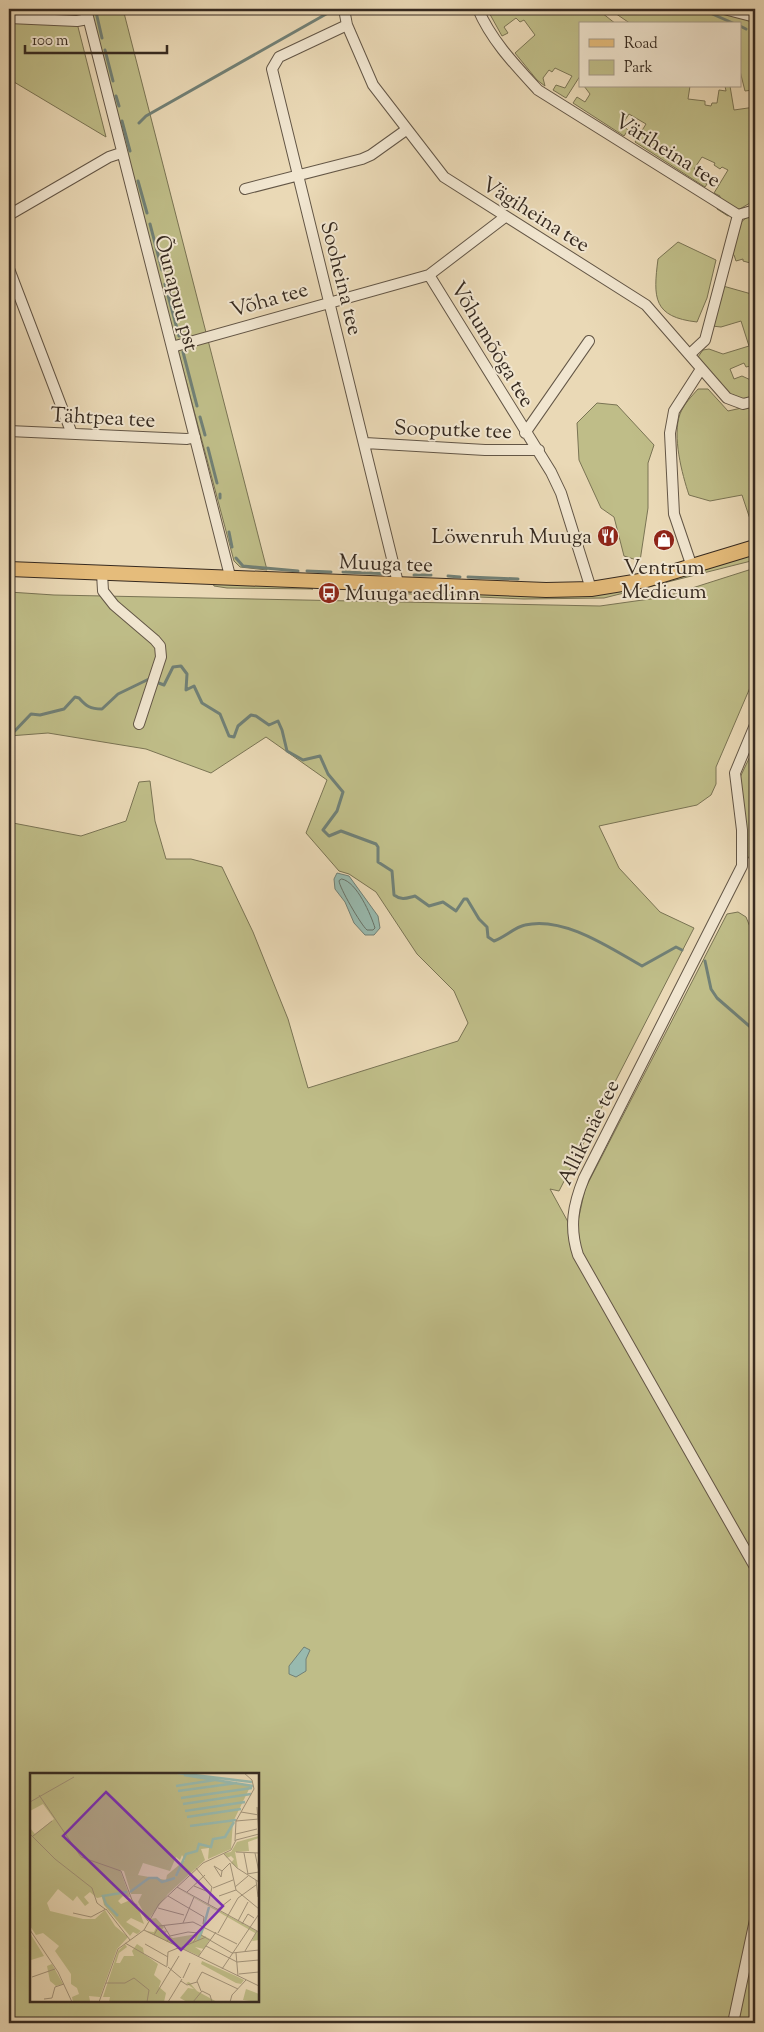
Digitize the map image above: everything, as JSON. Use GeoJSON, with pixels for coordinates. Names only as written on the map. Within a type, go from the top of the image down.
{"type":"FeatureCollection","features":[{"type":"Feature","properties":{"kind":"main road","name":"Muuga tee"},"geometry":{"type":"LineString","coordinates":[[9,569],[230,576],[546,590],[591,589],[646,580],[755,547]]}},
{"type":"Feature","properties":{"kind":"street","name":"Vägiheina tee"},"geometry":{"type":"LineString","coordinates":[[344,9],[348,25],[373,84],[406,130],[444,177],[646,305],[727,398],[743,404],[755,400]]}},
{"type":"Feature","properties":{"kind":"street","name":"Väriheina tee"},"geometry":{"type":"LineString","coordinates":[[478,9],[485,25],[512,62],[538,90],[738,216]]}},
{"type":"Feature","properties":{"kind":"street"},"geometry":{"type":"LineString","coordinates":[[724,9],[755,17]]}},
{"type":"Feature","properties":{"kind":"street","name":"Õunapuu pst"},"geometry":{"type":"LineString","coordinates":[[9,18],[77,21],[87,14],[230,576]]}},
{"type":"Feature","properties":{"kind":"street","name":"Sooheina tee"},"geometry":{"type":"LineString","coordinates":[[348,25],[285,54],[274,63],[273,77],[328,302],[365,443],[398,583]]}},
{"type":"Feature","properties":{"kind":"street"},"geometry":{"type":"LineString","coordinates":[[245,190],[367,157],[406,130]]}},
{"type":"Feature","properties":{"kind":"street"},"geometry":{"type":"LineString","coordinates":[[9,215],[121,153]]}},
{"type":"Feature","properties":{"kind":"street"},"geometry":{"type":"LineString","coordinates":[[690,354],[705,340],[738,216],[755,210]]}},
{"type":"Feature","properties":{"kind":"street","name":"Võha tee"},"geometry":{"type":"LineString","coordinates":[[172,347],[429,275],[505,217]]}},
{"type":"Feature","properties":{"kind":"street"},"geometry":{"type":"LineString","coordinates":[[9,269],[72,434]]}},
{"type":"Feature","properties":{"kind":"street","name":"Võhumõõga tee"},"geometry":{"type":"LineString","coordinates":[[429,275],[525,433],[539,450],[561,493],[591,589]]}},
{"type":"Feature","properties":{"kind":"street","name":"Võhumõõga tee"},"geometry":{"type":"LineString","coordinates":[[525,433],[589,341]]}},
{"type":"Feature","properties":{"kind":"street"},"geometry":{"type":"LineString","coordinates":[[692,567],[674,514],[670,433],[674,411],[701,369]]}},
{"type":"Feature","properties":{"kind":"street","name":"Tähtpea tee"},"geometry":{"type":"LineString","coordinates":[[9,431],[186,439],[196,437]]}},
{"type":"Feature","properties":{"kind":"street","name":"Sooputke tee"},"geometry":{"type":"LineString","coordinates":[[365,443],[485,450],[539,450]]}},
{"type":"Feature","properties":{"kind":"street"},"geometry":{"type":"LineString","coordinates":[[102,573],[103,591],[114,605],[160,646],[161,657],[139,724]]}},
{"type":"Feature","properties":{"kind":"street","name":"Allikmäe tee"},"geometry":{"type":"LineString","coordinates":[[755,725],[736,773],[742,838],[742,866],[584,1178],[575,1200],[572,1226],[578,1256],[755,1567]]}},
{"type":"Feature","properties":{"kind":"street"},"geometry":{"type":"LineString","coordinates":[[733,2023],[755,1920]]}},
{"type":"Feature","properties":{"kind":"green space"},"geometry":{"type":"Polygon","coordinates":[[[91,9],[123,9],[267,570],[240,567],[234,561],[142,215],[91,9]]]}},
{"type":"Feature","properties":{"kind":"green space"},"geometry":{"type":"Polygon","coordinates":[[[487,9],[597,9],[613,22],[579,22],[579,78],[566,98],[553,90],[556,85],[565,88],[572,76],[555,68],[552,72],[549,70],[543,78],[545,86],[537,80],[515,53],[535,35],[524,20],[520,22],[516,18],[504,27],[508,33],[502,36],[487,9]]]}},
{"type":"Feature","properties":{"kind":"green space"},"geometry":{"type":"Polygon","coordinates":[[[609,9],[719,9],[749,20],[755,32],[755,101],[753,90],[745,91],[742,79],[742,22],[628,22],[609,9]]]}},
{"type":"Feature","properties":{"kind":"green space"},"geometry":{"type":"Polygon","coordinates":[[[9,22],[77,23],[106,137],[9,79],[9,22]]]}},
{"type":"Feature","properties":{"kind":"green space"},"geometry":{"type":"Polygon","coordinates":[[[586,88],[690,88],[688,99],[705,101],[705,105],[711,106],[712,103],[717,103],[719,90],[726,91],[725,88],[730,88],[734,110],[755,107],[755,200],[728,216],[717,209],[720,196],[714,193],[728,170],[722,167],[720,169],[714,165],[715,163],[702,157],[694,169],[702,175],[702,181],[707,184],[705,187],[635,142],[646,124],[629,114],[622,125],[628,130],[624,136],[573,103],[577,97],[585,102],[590,94],[586,88]]]}},
{"type":"Feature","properties":{"kind":"green space"},"geometry":{"type":"Polygon","coordinates":[[[755,214],[755,270],[753,270],[754,264],[743,261],[743,259],[736,261],[734,255],[730,253],[740,224],[749,216],[755,214]]]}},
{"type":"Feature","properties":{"kind":"green space"},"geometry":{"type":"Polygon","coordinates":[[[678,242],[716,260],[707,298],[697,322],[672,316],[659,303],[657,295],[656,273],[658,259],[678,242]]]}},
{"type":"Feature","properties":{"kind":"green space"},"geometry":{"type":"Polygon","coordinates":[[[723,286],[755,295],[755,365],[746,367],[744,363],[730,369],[734,379],[742,376],[755,382],[755,399],[733,400],[698,357],[703,350],[709,349],[723,354],[749,346],[741,321],[721,327],[712,326],[723,286]]]}},
{"type":"Feature","properties":{"kind":"green space"},"geometry":{"type":"Polygon","coordinates":[[[698,389],[708,389],[728,411],[755,405],[755,419],[750,421],[755,439],[755,534],[742,495],[710,501],[689,495],[679,455],[677,433],[680,414],[698,389]]]}},
{"type":"Feature","properties":{"kind":"green space"},"geometry":{"type":"Polygon","coordinates":[[[597,403],[617,405],[654,445],[648,463],[648,508],[640,561],[624,556],[614,517],[601,508],[579,460],[577,423],[597,403]]]}},
{"type":"Feature","properties":{"kind":"green space"},"geometry":{"type":"Polygon","coordinates":[[[755,554],[755,560],[604,598],[524,599],[388,593],[387,591],[387,588],[543,595],[755,554]]]}},
{"type":"Feature","properties":{"kind":"green space"},"geometry":{"type":"Polygon","coordinates":[[[755,568],[755,676],[716,767],[716,784],[711,795],[697,805],[599,826],[619,868],[660,912],[694,928],[559,1191],[550,1189],[579,1242],[578,1221],[585,1189],[727,914],[738,912],[746,917],[755,939],[755,2023],[9,2023],[9,843],[13,823],[81,836],[126,821],[139,782],[150,781],[155,821],[166,859],[191,859],[222,867],[253,932],[288,1019],[308,1088],[458,1041],[468,1023],[454,991],[417,954],[376,892],[349,874],[339,871],[306,833],[327,780],[266,737],[211,773],[146,749],[48,733],[9,736],[9,592],[54,595],[600,606],[664,597],[755,568]]]}},
{"type":"Feature","properties":{"kind":"green space"},"geometry":{"type":"Polygon","coordinates":[[[212,582],[313,589],[227,588],[214,586],[212,582]]]}},
{"type":"Feature","properties":{"kind":"green space"},"geometry":{"type":"Polygon","coordinates":[[[755,746],[755,867],[744,851],[734,790],[755,746]]]}},
{"type":"Feature","properties":{"kind":"water"},"geometry":{"type":"Polygon","coordinates":[[[337,873],[349,876],[378,916],[380,928],[374,935],[365,935],[354,923],[345,902],[335,889],[334,879],[337,873]]]}},
{"type":"Feature","properties":{"kind":"water"},"geometry":{"type":"Polygon","coordinates":[[[304,1647],[310,1650],[306,1659],[306,1671],[296,1677],[289,1674],[289,1666],[304,1647]]]}},
{"type":"Feature","properties":{"kind":"waterway"},"geometry":{"type":"LineString","coordinates":[[139,123],[146,116],[335,9]]}},
{"type":"Feature","properties":{"kind":"waterway"},"geometry":{"type":"LineString","coordinates":[[701,9],[730,22]]}},
{"type":"Feature","properties":{"kind":"waterway"},"geometry":{"type":"LineString","coordinates":[[96,12],[102,38]]}},
{"type":"Feature","properties":{"kind":"waterway"},"geometry":{"type":"LineString","coordinates":[[742,27],[746,29]]}},
{"type":"Feature","properties":{"kind":"waterway"},"geometry":{"type":"LineString","coordinates":[[105,50],[113,81]]}},
{"type":"Feature","properties":{"kind":"waterway"},"geometry":{"type":"LineString","coordinates":[[116,96],[119,106]]}},
{"type":"Feature","properties":{"kind":"waterway"},"geometry":{"type":"LineString","coordinates":[[122,121],[130,151]]}},
{"type":"Feature","properties":{"kind":"waterway"},"geometry":{"type":"LineString","coordinates":[[138,181],[147,213]]}},
{"type":"Feature","properties":{"kind":"waterway"},"geometry":{"type":"LineString","coordinates":[[150,224],[162,270]]}},
{"type":"Feature","properties":{"kind":"waterway"},"geometry":{"type":"LineString","coordinates":[[165,284],[179,336]]}},
{"type":"Feature","properties":{"kind":"waterway"},"geometry":{"type":"LineString","coordinates":[[183,352],[197,406]]}},
{"type":"Feature","properties":{"kind":"waterway"},"geometry":{"type":"LineString","coordinates":[[200,417],[205,435]]}},
{"type":"Feature","properties":{"kind":"waterway"},"geometry":{"type":"LineString","coordinates":[[208,448],[217,483]]}},
{"type":"Feature","properties":{"kind":"waterway"},"geometry":{"type":"LineString","coordinates":[[229,532],[232,547]]}},
{"type":"Feature","properties":{"kind":"waterway"},"geometry":{"type":"LineString","coordinates":[[236,558],[243,566],[298,571]]}},
{"type":"Feature","properties":{"kind":"waterway"},"geometry":{"type":"LineString","coordinates":[[307,571],[331,572]]}},
{"type":"Feature","properties":{"kind":"waterway"},"geometry":{"type":"LineString","coordinates":[[343,572],[392,574]]}},
{"type":"Feature","properties":{"kind":"waterway"},"geometry":{"type":"LineString","coordinates":[[414,575],[431,575]]}},
{"type":"Feature","properties":{"kind":"waterway"},"geometry":{"type":"LineString","coordinates":[[448,576],[460,577]]}},
{"type":"Feature","properties":{"kind":"waterway"},"geometry":{"type":"LineString","coordinates":[[468,577],[518,579]]}},
{"type":"Feature","properties":{"kind":"waterway"},"geometry":{"type":"LineString","coordinates":[[156,682],[164,685],[173,667],[181,666],[187,674],[186,690],[194,686],[202,703],[220,714],[229,736],[234,737],[238,726],[251,715],[256,716],[269,725],[278,721],[287,751],[303,760],[320,756],[328,774],[343,792],[337,811],[323,830],[329,836],[341,831],[376,844],[378,847],[378,862],[392,871],[394,895],[397,897],[415,896],[429,906],[443,902],[456,911],[464,899],[467,899],[479,919],[487,927],[488,937],[494,941],[521,926],[540,923],[571,929],[586,935],[642,966],[676,947],[682,950]]}},
{"type":"Feature","properties":{"kind":"waterway"},"geometry":{"type":"LineString","coordinates":[[9,737],[31,714],[40,715],[64,709],[75,697],[89,706],[102,709],[118,694],[149,679]]}},
{"type":"Feature","properties":{"kind":"waterway"},"geometry":{"type":"LineString","coordinates":[[705,961],[711,989],[717,998],[755,1031]]}},
{"type":"Feature","properties":{"kind":"place","name":"Löwenruh Muuga"},"geometry":{"type":"Point","coordinates":[608,536]}},
{"type":"Feature","properties":{"kind":"place","name":"Ventrum Medicum"},"geometry":{"type":"Point","coordinates":[664,540]}},
{"type":"Feature","properties":{"kind":"place","name":"Muuga aedlinn"},"geometry":{"type":"Point","coordinates":[329,593]}}]}
